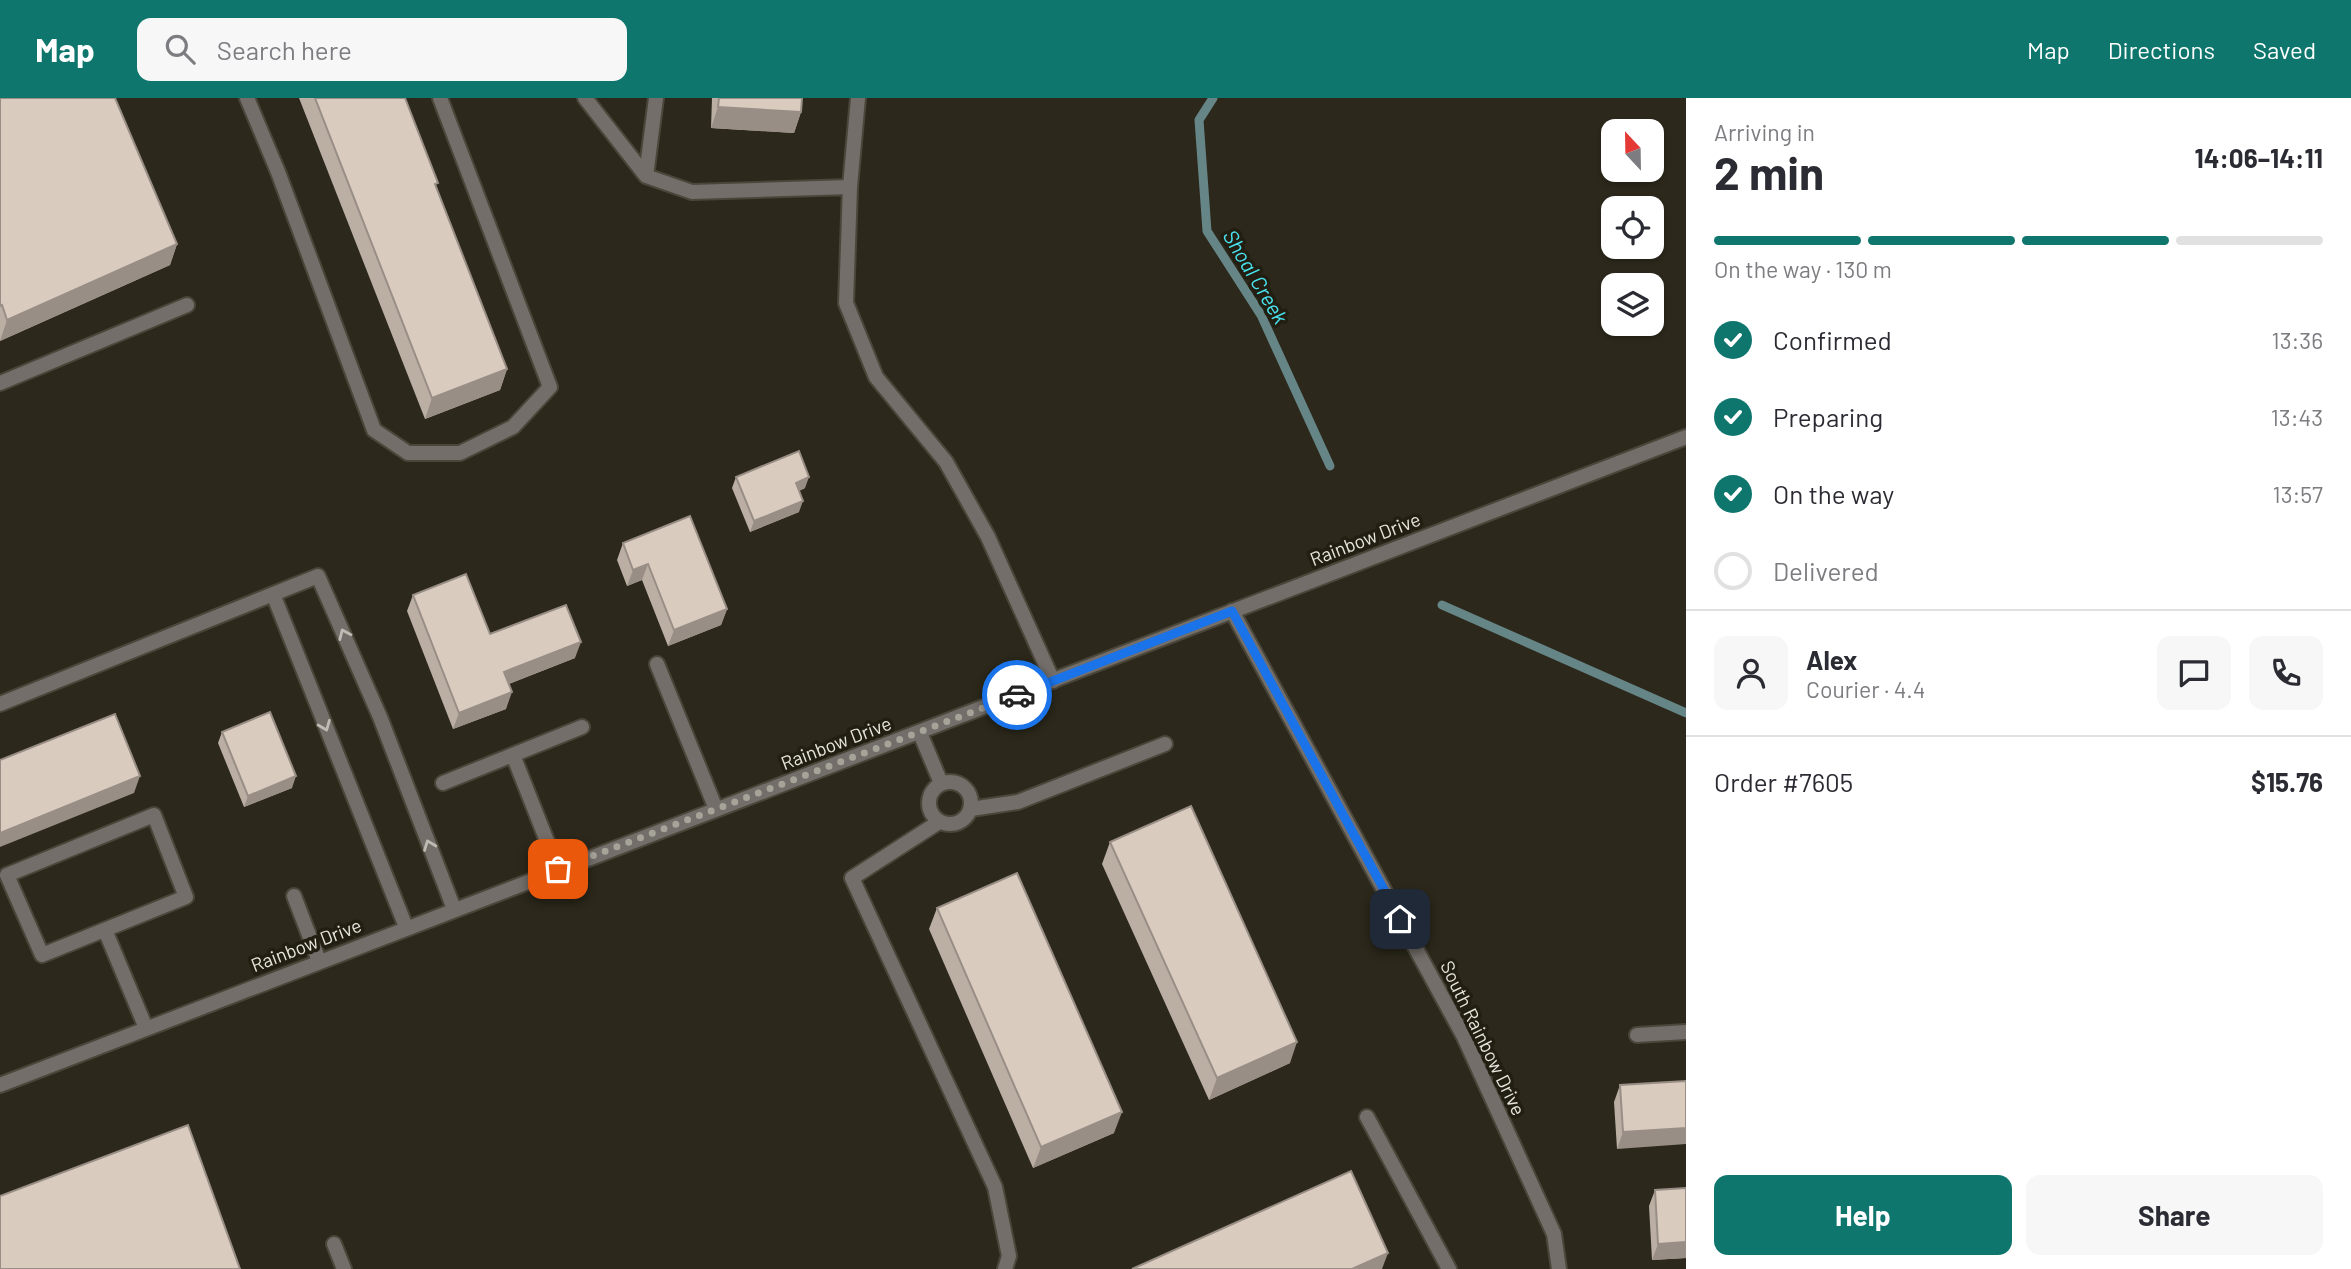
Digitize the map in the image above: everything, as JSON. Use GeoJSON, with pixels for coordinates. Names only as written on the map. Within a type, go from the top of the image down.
{"type":"FeatureCollection","features":[{"type":"Feature","properties":{"kind":"street"},"geometry":{"type":"LineString","coordinates":[[247,98],[278,172],[374,430],[408,453],[460,453],[513,427],[550,387],[440,98]]}},
{"type":"Feature","properties":{"kind":"street"},"geometry":{"type":"LineString","coordinates":[[585,98],[646,176],[692,192],[850,187]]}},
{"type":"Feature","properties":{"kind":"street"},"geometry":{"type":"LineString","coordinates":[[646,176],[656,98]]}},
{"type":"Feature","properties":{"kind":"street"},"geometry":{"type":"LineString","coordinates":[[858,98],[850,187],[846,303],[876,377],[946,462],[988,537],[1053,681]]}},
{"type":"Feature","properties":{"kind":"street"},"geometry":{"type":"LineString","coordinates":[[0,383],[187,305]]}},
{"type":"Feature","properties":{"kind":"street","name":"Rainbow Drive"},"geometry":{"type":"LineString","coordinates":[[0,1085],[1686,437]]}},
{"type":"Feature","properties":{"kind":"street"},"geometry":{"type":"LineString","coordinates":[[0,704],[318,576],[380,717],[454,909]]}},
{"type":"Feature","properties":{"kind":"street"},"geometry":{"type":"LineString","coordinates":[[272,594],[406,927]]}},
{"type":"Feature","properties":{"kind":"street","name":"South Rainbow Drive"},"geometry":{"type":"LineString","coordinates":[[1232,611],[1464,1037],[1554,1234],[1559,1269]]}},
{"type":"Feature","properties":{"kind":"street"},"geometry":{"type":"LineString","coordinates":[[657,664],[716,809]]}},
{"type":"Feature","properties":{"kind":"street"},"geometry":{"type":"LineString","coordinates":[[443,783],[582,727]]}},
{"type":"Feature","properties":{"kind":"street"},"geometry":{"type":"LineString","coordinates":[[920,733],[942,783]]}},
{"type":"Feature","properties":{"kind":"street"},"geometry":{"type":"LineString","coordinates":[[971,809],[1018,802],[1166,744]]}},
{"type":"Feature","properties":{"kind":"street"},"geometry":{"type":"LineString","coordinates":[[513,755],[558,869]]}},
{"type":"Feature","properties":{"kind":"street"},"geometry":{"type":"LineString","coordinates":[[951,781],[968,790],[972,799],[971,809],[967,817],[959,823],[949,825],[939,822],[932,815],[929,797],[942,783],[951,781]]}},
{"type":"Feature","properties":{"kind":"street"},"geometry":{"type":"LineString","coordinates":[[154,816],[186,897],[105,930],[42,955],[7,874],[154,816]]}},
{"type":"Feature","properties":{"kind":"street"},"geometry":{"type":"LineString","coordinates":[[939,822],[852,878],[995,1187],[1009,1256],[1005,1269]]}},
{"type":"Feature","properties":{"kind":"street"},"geometry":{"type":"LineString","coordinates":[[294,896],[319,961]]}},
{"type":"Feature","properties":{"kind":"street"},"geometry":{"type":"LineString","coordinates":[[105,930],[146,1028]]}},
{"type":"Feature","properties":{"kind":"street"},"geometry":{"type":"LineString","coordinates":[[1637,1035],[1686,1032]]}},
{"type":"Feature","properties":{"kind":"street"},"geometry":{"type":"LineString","coordinates":[[1367,1117],[1449,1269]]}},
{"type":"Feature","properties":{"kind":"street"},"geometry":{"type":"LineString","coordinates":[[334,1244],[344,1269]]}},
{"type":"Feature","properties":{"kind":"building"},"geometry":{"type":"Polygon","coordinates":[[[1,98],[115,98],[177,244],[7,320],[2,305],[0,306],[1,98]]]}},
{"type":"Feature","properties":{"kind":"building"},"geometry":{"type":"Polygon","coordinates":[[[315,98],[405,98],[438,183],[435,184],[507,369],[432,398],[315,98]]]}},
{"type":"Feature","properties":{"kind":"building"},"geometry":{"type":"Polygon","coordinates":[[[719,98],[802,98],[801,112],[718,107],[719,98]]]}},
{"type":"Feature","properties":{"kind":"building"},"geometry":{"type":"Polygon","coordinates":[[[799,451],[809,477],[796,483],[803,501],[754,521],[736,477],[799,451]]]}},
{"type":"Feature","properties":{"kind":"building"},"geometry":{"type":"Polygon","coordinates":[[[690,516],[727,609],[674,630],[648,564],[633,570],[623,543],[690,516]]]}},
{"type":"Feature","properties":{"kind":"building"},"geometry":{"type":"Polygon","coordinates":[[[466,574],[490,634],[566,605],[581,642],[504,672],[512,692],[459,713],[413,595],[466,574]]]}},
{"type":"Feature","properties":{"kind":"building"},"geometry":{"type":"Polygon","coordinates":[[[270,712],[296,776],[248,796],[222,732],[270,712]]]}},
{"type":"Feature","properties":{"kind":"building"},"geometry":{"type":"Polygon","coordinates":[[[115,714],[140,776],[0,833],[0,760],[115,714]]]}},
{"type":"Feature","properties":{"kind":"building"},"geometry":{"type":"Polygon","coordinates":[[[1191,806],[1297,1042],[1217,1078],[1110,842],[1191,806]]]}},
{"type":"Feature","properties":{"kind":"building"},"geometry":{"type":"Polygon","coordinates":[[[1017,873],[1122,1112],[1041,1147],[937,908],[1017,873]]]}},
{"type":"Feature","properties":{"kind":"building"},"geometry":{"type":"Polygon","coordinates":[[[1686,1081],[1686,1128],[1623,1132],[1620,1085],[1686,1081]]]}},
{"type":"Feature","properties":{"kind":"building"},"geometry":{"type":"Polygon","coordinates":[[[188,1125],[240,1269],[0,1269],[0,1196],[188,1125]]]}},
{"type":"Feature","properties":{"kind":"building"},"geometry":{"type":"Polygon","coordinates":[[[1351,1171],[1388,1253],[1352,1269],[1132,1269],[1351,1171]]]}},
{"type":"Feature","properties":{"kind":"building"},"geometry":{"type":"Polygon","coordinates":[[[1686,1188],[1686,1242],[1658,1244],[1655,1190],[1686,1188]]]}},
{"type":"Feature","properties":{"kind":"waterway","name":"Shoal Creek"},"geometry":{"type":"LineString","coordinates":[[1213,98],[1199,120],[1207,231],[1261,315],[1330,466]]}},
{"type":"Feature","properties":{"kind":"waterway","name":"Shoal Creek"},"geometry":{"type":"LineString","coordinates":[[1442,605],[1686,713]]}},
{"type":"Feature","properties":{"kind":"way so far"},"geometry":{"type":"LineString","coordinates":[[558,869],[1017,695]]}},
{"type":"Feature","properties":{"kind":"route"},"geometry":{"type":"LineString","coordinates":[[1017,695],[1232,611],[1400,919]]}}]}
